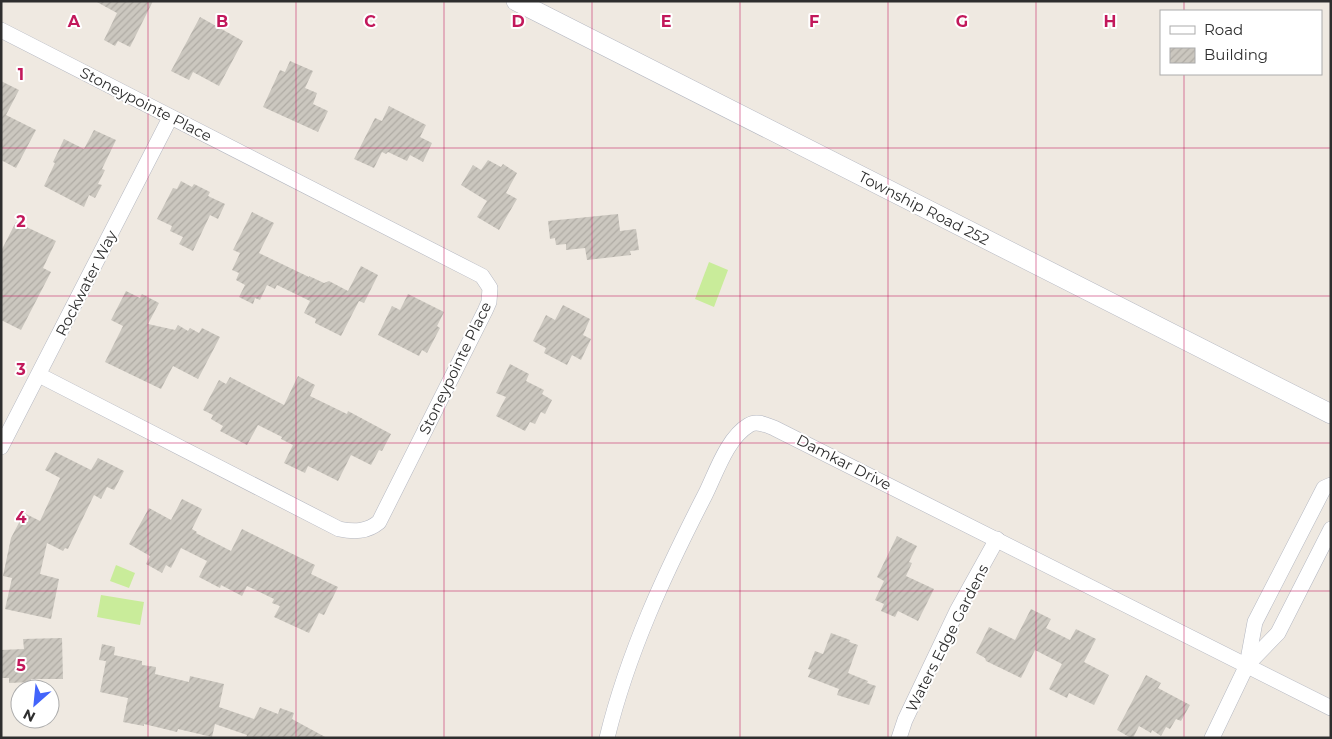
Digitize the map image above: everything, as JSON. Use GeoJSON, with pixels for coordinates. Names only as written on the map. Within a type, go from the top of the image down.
{"type":"FeatureCollection","features":[{"type":"Feature","properties":{"kind":"street","name":"Township Road 252"},"geometry":{"type":"LineString","coordinates":[[516,1],[1331,414]]}},
{"type":"Feature","properties":{"kind":"street","name":"Stoneypointe Place"},"geometry":{"type":"LineString","coordinates":[[1,30],[482,276],[490,288],[489,302],[379,522],[370,529],[365,530],[350,531],[339,529],[39,375]]}},
{"type":"Feature","properties":{"kind":"street","name":"Rockwater Way"},"geometry":{"type":"LineString","coordinates":[[1,447],[170,118]]}},
{"type":"Feature","properties":{"kind":"street","name":"Damkar Drive"},"geometry":{"type":"LineString","coordinates":[[607,738],[626,671],[646,616],[669,566],[732,440],[751,424],[762,423],[997,539],[1331,708]]}},
{"type":"Feature","properties":{"kind":"street"},"geometry":{"type":"LineString","coordinates":[[1212,738],[1247,665],[1256,622],[1324,488],[1331,485]]}},
{"type":"Feature","properties":{"kind":"street"},"geometry":{"type":"LineString","coordinates":[[1247,665],[1278,633],[1331,530]]}},
{"type":"Feature","properties":{"kind":"street","name":"Waters Edge Gardens"},"geometry":{"type":"LineString","coordinates":[[899,738],[957,611],[997,539]]}},
{"type":"Feature","properties":{"kind":"green space"},"geometry":{"type":"Polygon","coordinates":[[[709,262],[728,270],[714,307],[695,299],[709,262]]]}},
{"type":"Feature","properties":{"kind":"green space"},"geometry":{"type":"Polygon","coordinates":[[[116,565],[135,573],[129,588],[110,581],[116,565]]]}},
{"type":"Feature","properties":{"kind":"green space"},"geometry":{"type":"Polygon","coordinates":[[[101,595],[144,602],[140,625],[97,617],[101,595]]]}},
{"type":"Feature","properties":{"kind":"building"},"geometry":{"type":"Polygon","coordinates":[[[95,1],[153,1],[130,47],[118,41],[115,46],[104,40],[117,13],[95,1]]]}},
{"type":"Feature","properties":{"kind":"building"},"geometry":{"type":"Polygon","coordinates":[[[200,17],[243,41],[219,86],[193,72],[189,80],[171,71],[200,17]]]}},
{"type":"Feature","properties":{"kind":"building"},"geometry":{"type":"Polygon","coordinates":[[[290,61],[313,71],[305,88],[317,93],[313,104],[328,111],[318,132],[263,107],[280,70],[285,72],[290,61]]]}},
{"type":"Feature","properties":{"kind":"building"},"geometry":{"type":"Polygon","coordinates":[[[1,81],[19,90],[6,115],[36,130],[16,168],[1,160],[1,81]]]}},
{"type":"Feature","properties":{"kind":"building"},"geometry":{"type":"Polygon","coordinates":[[[389,106],[426,125],[420,137],[432,143],[423,162],[410,155],[407,161],[388,152],[386,154],[382,152],[374,168],[354,159],[375,118],[382,121],[389,106]]]}},
{"type":"Feature","properties":{"kind":"building"},"geometry":{"type":"Polygon","coordinates":[[[94,130],[116,140],[102,169],[105,170],[98,184],[102,185],[95,198],[89,195],[84,207],[44,186],[64,139],[84,149],[94,130]]]}},
{"type":"Feature","properties":{"kind":"building"},"geometry":{"type":"Polygon","coordinates":[[[488,160],[501,167],[503,164],[517,173],[506,193],[517,199],[499,230],[477,217],[487,201],[461,185],[473,165],[481,170],[488,160]]]}},
{"type":"Feature","properties":{"kind":"building"},"geometry":{"type":"Polygon","coordinates":[[[181,181],[192,187],[194,184],[210,192],[208,196],[225,204],[218,219],[210,215],[193,251],[179,244],[183,237],[170,231],[172,226],[157,219],[173,188],[177,189],[181,181]]]}},
{"type":"Feature","properties":{"kind":"building"},"geometry":{"type":"Polygon","coordinates":[[[252,212],[274,223],[259,253],[309,277],[324,283],[329,281],[348,291],[361,266],[378,275],[364,303],[359,301],[341,336],[315,323],[316,319],[304,313],[310,301],[277,285],[275,289],[267,285],[260,300],[255,298],[253,304],[239,297],[245,285],[236,280],[239,273],[232,270],[240,253],[233,250],[252,212]]]}},
{"type":"Feature","properties":{"kind":"building"},"geometry":{"type":"Polygon","coordinates":[[[618,214],[620,231],[636,229],[639,250],[630,251],[631,255],[587,260],[585,248],[566,250],[566,244],[556,245],[555,238],[550,239],[548,221],[618,214]]]}},
{"type":"Feature","properties":{"kind":"building"},"geometry":{"type":"Polygon","coordinates":[[[16,222],[56,241],[43,268],[51,272],[21,330],[1,320],[1,251],[16,222]]]}},
{"type":"Feature","properties":{"kind":"building"},"geometry":{"type":"Polygon","coordinates":[[[126,291],[140,298],[142,294],[159,303],[148,324],[175,330],[178,325],[188,331],[190,328],[199,333],[202,328],[220,337],[198,379],[173,366],[161,389],[105,362],[123,326],[111,320],[126,291]]]}},
{"type":"Feature","properties":{"kind":"building"},"geometry":{"type":"Polygon","coordinates":[[[408,294],[444,312],[437,326],[440,328],[427,353],[422,350],[419,356],[378,335],[392,306],[400,310],[408,294]]]}},
{"type":"Feature","properties":{"kind":"building"},"geometry":{"type":"Polygon","coordinates":[[[563,305],[590,319],[583,335],[591,339],[581,360],[572,355],[567,365],[544,353],[546,348],[533,341],[546,315],[555,320],[563,305]]]}},
{"type":"Feature","properties":{"kind":"building"},"geometry":{"type":"Polygon","coordinates":[[[510,364],[529,374],[526,381],[544,390],[542,394],[552,400],[545,414],[541,412],[535,424],[530,422],[525,431],[496,416],[506,397],[496,393],[510,364]]]}},
{"type":"Feature","properties":{"kind":"building"},"geometry":{"type":"Polygon","coordinates":[[[298,376],[315,385],[310,396],[347,414],[348,411],[391,434],[382,451],[379,450],[371,465],[351,455],[338,481],[308,466],[305,473],[284,463],[293,445],[281,439],[282,437],[258,425],[247,445],[220,431],[223,426],[211,419],[213,415],[203,410],[219,380],[226,384],[230,377],[284,405],[298,376]]]}},
{"type":"Feature","properties":{"kind":"building"},"geometry":{"type":"Polygon","coordinates":[[[55,452],[91,470],[98,458],[124,471],[114,490],[107,487],[101,499],[94,495],[68,549],[65,548],[63,551],[47,543],[40,574],[59,579],[51,619],[5,609],[12,578],[3,576],[11,538],[24,513],[40,521],[60,478],[45,470],[55,452]]]}},
{"type":"Feature","properties":{"kind":"building"},"geometry":{"type":"Polygon","coordinates":[[[182,499],[202,509],[192,529],[196,533],[231,551],[242,529],[315,565],[311,574],[338,587],[324,615],[319,613],[309,633],[274,617],[280,606],[272,603],[274,599],[247,586],[242,596],[221,585],[220,588],[199,577],[207,561],[181,548],[171,568],[166,565],[162,573],[146,564],[150,556],[129,544],[149,508],[171,520],[182,499]]]}},
{"type":"Feature","properties":{"kind":"building"},"geometry":{"type":"Polygon","coordinates":[[[897,536],[917,546],[909,562],[912,563],[906,576],[934,589],[918,621],[898,611],[895,617],[881,611],[884,604],[875,600],[884,581],[877,577],[897,536]]]}},
{"type":"Feature","properties":{"kind":"building"},"geometry":{"type":"Polygon","coordinates":[[[1031,609],[1051,619],[1046,628],[1070,640],[1076,629],[1096,639],[1084,662],[1109,675],[1094,705],[1069,693],[1067,698],[1049,689],[1062,664],[1035,650],[1021,678],[986,661],[985,658],[976,653],[989,627],[1015,640],[1031,609]]]}},
{"type":"Feature","properties":{"kind":"building"},"geometry":{"type":"Polygon","coordinates":[[[831,633],[858,645],[848,673],[876,686],[869,705],[837,695],[839,689],[808,677],[811,670],[808,669],[815,651],[823,654],[831,633]]]}},
{"type":"Feature","properties":{"kind":"building"},"geometry":{"type":"Polygon","coordinates":[[[62,638],[63,679],[10,679],[9,683],[9,678],[1,678],[1,650],[24,649],[23,639],[62,638]]]}},
{"type":"Feature","properties":{"kind":"building"},"geometry":{"type":"Polygon","coordinates":[[[102,644],[115,647],[114,655],[142,661],[142,665],[156,667],[155,674],[189,682],[190,676],[224,684],[219,707],[254,719],[260,707],[278,714],[280,708],[294,713],[292,719],[327,738],[246,738],[247,735],[215,724],[212,737],[178,729],[177,732],[144,724],[144,726],[123,722],[128,698],[100,692],[106,661],[99,660],[102,644]]]}},
{"type":"Feature","properties":{"kind":"building"},"geometry":{"type":"Polygon","coordinates":[[[1146,675],[1161,683],[1158,688],[1190,705],[1181,721],[1176,719],[1170,729],[1166,727],[1161,736],[1152,730],[1151,733],[1139,726],[1133,738],[1131,738],[1117,730],[1146,675]]]}}]}
